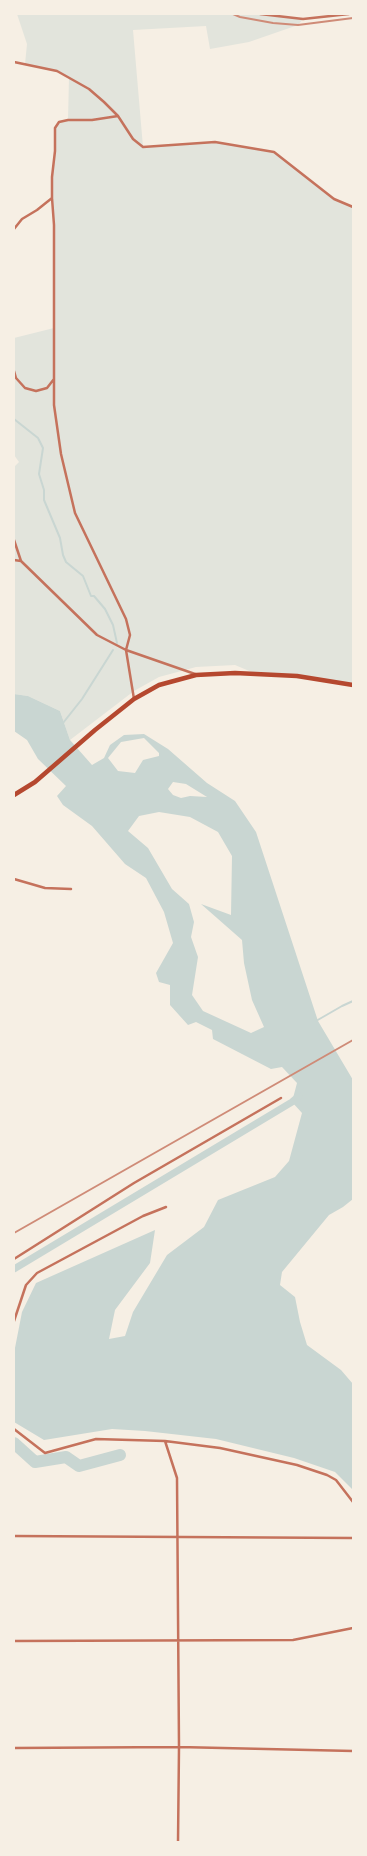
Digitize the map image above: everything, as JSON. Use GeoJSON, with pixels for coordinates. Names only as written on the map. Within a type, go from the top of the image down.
{"type":"FeatureCollection","features":[{"type":"Feature","properties":{"kind":"main road"},"geometry":{"type":"LineString","coordinates":[[14,795],[35,782],[95,730],[134,699],[159,686],[196,675],[254,673],[297,676],[353,685]]}},
{"type":"Feature","properties":{"kind":"street"},"geometry":{"type":"LineString","coordinates":[[260,14],[303,19],[349,14]]}},
{"type":"Feature","properties":{"kind":"street"},"geometry":{"type":"LineString","coordinates":[[14,62],[57,71],[89,89],[118,116],[133,139],[143,147],[215,142],[274,152],[334,199],[353,207]]}},
{"type":"Feature","properties":{"kind":"street"},"geometry":{"type":"LineString","coordinates":[[118,116],[92,120],[68,120],[57,124],[55,128],[55,151],[52,177],[54,225],[54,405],[61,454],[75,513],[126,619],[130,635],[126,650],[134,699]]}},
{"type":"Feature","properties":{"kind":"street"},"geometry":{"type":"LineString","coordinates":[[14,229],[22,219],[37,210],[52,198]]}},
{"type":"Feature","properties":{"kind":"street"},"geometry":{"type":"LineString","coordinates":[[14,371],[16,378],[25,388],[36,391],[47,388],[54,379]]}},
{"type":"Feature","properties":{"kind":"street"},"geometry":{"type":"LineString","coordinates":[[14,540],[21,561],[97,635],[126,650],[196,675]]}},
{"type":"Feature","properties":{"kind":"street"},"geometry":{"type":"LineString","coordinates":[[14,560],[21,561]]}},
{"type":"Feature","properties":{"kind":"street"},"geometry":{"type":"LineString","coordinates":[[14,878],[45,888],[71,889]]}},
{"type":"Feature","properties":{"kind":"street"},"geometry":{"type":"LineString","coordinates":[[14,1259],[134,1183],[280,1098]]}},
{"type":"Feature","properties":{"kind":"street"},"geometry":{"type":"LineString","coordinates":[[14,1321],[26,1285],[37,1274],[143,1216],[166,1207]]}},
{"type":"Feature","properties":{"kind":"street"},"geometry":{"type":"LineString","coordinates":[[14,1429],[45,1453],[96,1439],[165,1441],[220,1448],[297,1465],[328,1475],[336,1480],[353,1502]]}},
{"type":"Feature","properties":{"kind":"street"},"geometry":{"type":"LineString","coordinates":[[165,1441],[176,1478],[179,1747],[178,1842]]}},
{"type":"Feature","properties":{"kind":"street"},"geometry":{"type":"LineString","coordinates":[[14,1536],[352,1538]]}},
{"type":"Feature","properties":{"kind":"street"},"geometry":{"type":"LineString","coordinates":[[14,1641],[293,1640],[353,1628]]}},
{"type":"Feature","properties":{"kind":"street"},"geometry":{"type":"LineString","coordinates":[[14,1748],[179,1747],[353,1751]]}},
{"type":"Feature","properties":{"kind":"shaded area"},"geometry":{"type":"Polygon","coordinates":[[[17,14],[260,14],[303,19],[298,25],[249,42],[210,49],[206,26],[133,30],[143,147],[215,142],[274,152],[334,199],[353,207],[353,685],[254,673],[235,665],[196,667],[159,677],[134,691],[70,740],[60,711],[28,696],[14,694],[14,467],[19,462],[14,455],[14,379],[16,378],[14,371],[14,338],[54,328],[54,225],[52,177],[55,151],[55,128],[59,122],[68,120],[69,78],[57,71],[25,64],[27,44],[17,14]]]}},
{"type":"Feature","properties":{"kind":"shaded area"},"geometry":{"type":"Polygon","coordinates":[[[14,694],[28,696],[60,711],[70,740],[92,765],[104,758],[110,745],[124,735],[144,734],[168,749],[207,783],[235,801],[256,832],[318,1021],[353,1080],[353,1199],[329,1215],[282,1272],[280,1285],[295,1297],[300,1322],[307,1345],[341,1370],[353,1384],[353,1490],[335,1472],[294,1458],[216,1439],[112,1429],[44,1440],[14,1422],[14,1353],[22,1312],[36,1283],[155,1230],[150,1263],[115,1310],[109,1339],[125,1336],[133,1312],[167,1255],[204,1227],[218,1200],[275,1177],[289,1161],[302,1113],[292,1102],[297,1083],[282,1067],[271,1069],[213,1039],[212,1030],[196,1022],[188,1025],[170,1005],[170,985],[159,982],[156,973],[173,943],[164,912],[146,878],[125,864],[92,826],[63,805],[57,796],[66,786],[38,759],[27,740],[14,731],[14,694]],[[144,738],[121,742],[108,758],[118,771],[135,773],[143,760],[159,756],[159,753],[144,738]],[[173,782],[168,789],[173,795],[181,798],[190,796],[207,797],[186,784],[173,782]],[[159,812],[139,816],[128,831],[148,848],[172,889],[189,904],[194,922],[191,937],[198,957],[192,995],[203,1011],[251,1033],[264,1027],[252,1000],[244,963],[242,940],[201,904],[231,915],[232,856],[218,832],[190,817],[159,812]]]}},
{"type":"Feature","properties":{"kind":"waterway"},"geometry":{"type":"LineString","coordinates":[[14,419],[38,438],[43,448],[39,474],[44,490],[44,500],[60,538],[63,555],[66,562],[83,576],[91,596],[94,596],[105,609],[113,625],[117,643]]}},
{"type":"Feature","properties":{"kind":"waterway"},"geometry":{"type":"LineString","coordinates":[[63,723],[82,699],[113,650]]}},
{"type":"Feature","properties":{"kind":"waterway"},"geometry":{"type":"LineString","coordinates":[[316,1021],[353,1001]]}},
{"type":"Feature","properties":{"kind":"waterway"},"geometry":{"type":"LineString","coordinates":[[14,1269],[292,1102],[299,1096]]}},
{"type":"Feature","properties":{"kind":"waterway"},"geometry":{"type":"LineString","coordinates":[[14,1443],[35,1462],[66,1457],[79,1466],[120,1455]]}},
{"type":"Feature","properties":{"kind":"railway"},"geometry":{"type":"LineString","coordinates":[[233,14],[240,17],[273,23],[298,25],[353,18]]}},
{"type":"Feature","properties":{"kind":"railway"},"geometry":{"type":"LineString","coordinates":[[14,1233],[353,1040]]}}]}
